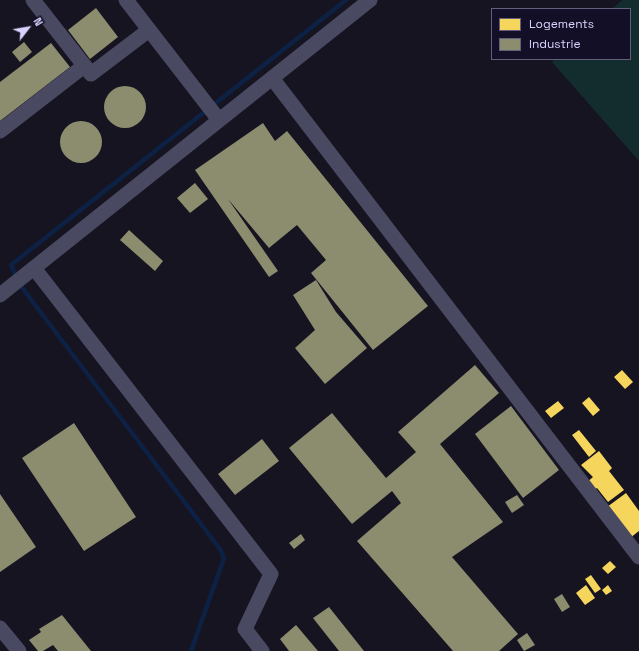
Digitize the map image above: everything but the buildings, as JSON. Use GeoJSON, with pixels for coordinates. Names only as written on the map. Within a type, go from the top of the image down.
{"type":"FeatureCollection","features":[{"type":"Feature","properties":{"kind":"street"},"geometry":{"type":"LineString","coordinates":[[34,0],[91,74],[149,30]]}},
{"type":"Feature","properties":{"kind":"street"},"geometry":{"type":"LineString","coordinates":[[126,0],[219,120]]}},
{"type":"Feature","properties":{"kind":"street"},"geometry":{"type":"LineString","coordinates":[[0,295],[370,0]]}},
{"type":"Feature","properties":{"kind":"street"},"geometry":{"type":"LineString","coordinates":[[0,131],[84,66]]}},
{"type":"Feature","properties":{"kind":"street"},"geometry":{"type":"LineString","coordinates":[[272,78],[639,557]]}},
{"type":"Feature","properties":{"kind":"street"},"geometry":{"type":"LineString","coordinates":[[34,268],[271,574],[245,629],[262,651]]}},
{"type":"Feature","properties":{"kind":"street"},"geometry":{"type":"LineString","coordinates":[[0,628],[19,651]]}},
{"type":"Feature","properties":{"kind":"green space"},"geometry":{"type":"Polygon","coordinates":[[[622,0],[639,0],[639,161],[552,62],[554,60],[631,60],[631,8],[613,8],[622,0]]]}},
{"type":"Feature","properties":{"kind":"waterway"},"geometry":{"type":"LineString","coordinates":[[191,651],[224,558],[220,549],[20,285],[11,265],[346,0]]}}]}
